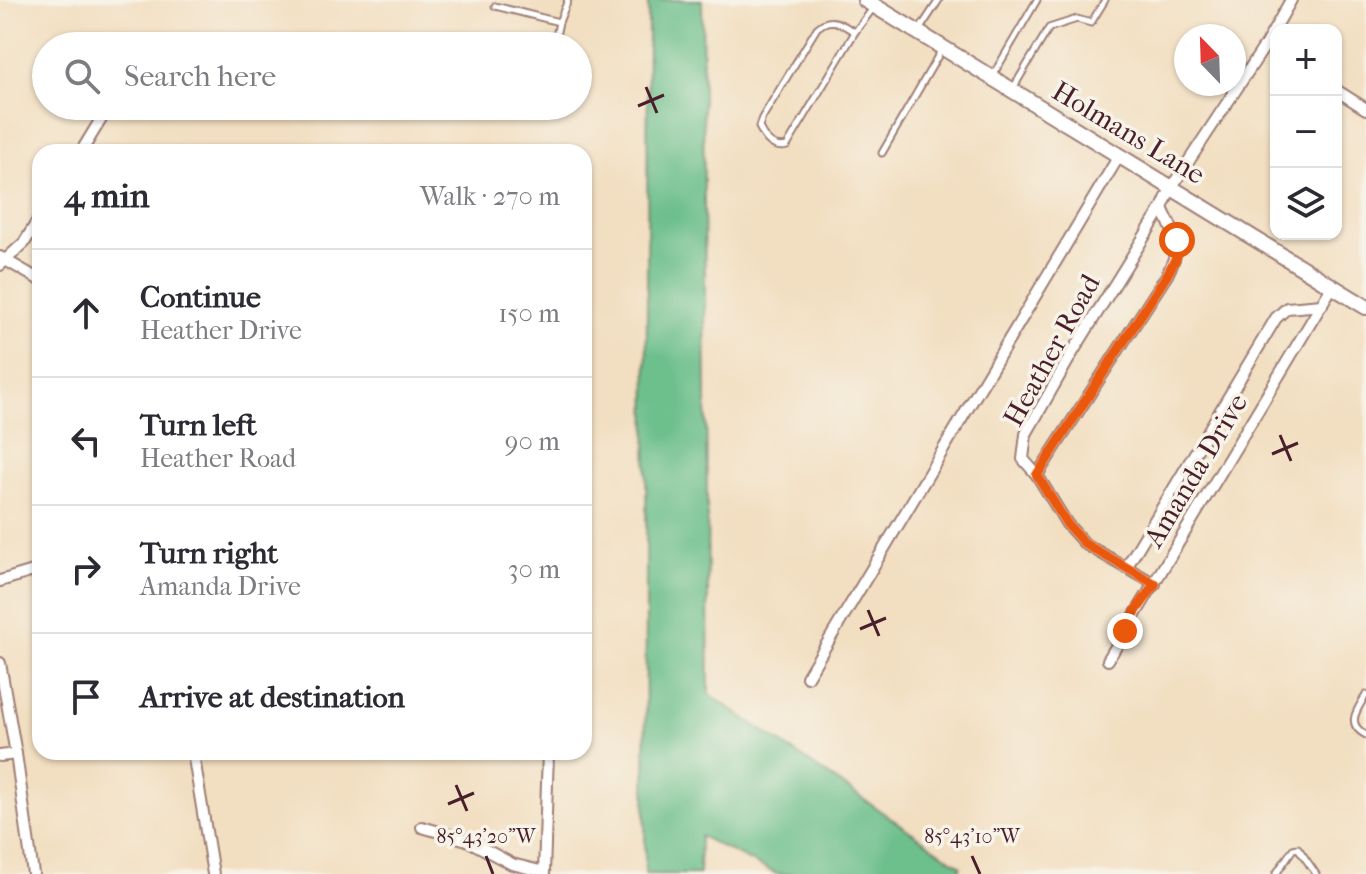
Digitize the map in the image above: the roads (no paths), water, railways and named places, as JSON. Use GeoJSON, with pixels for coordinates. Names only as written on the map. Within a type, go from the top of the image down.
{"type":"FeatureCollection","features":[{"type":"Feature","properties":{"kind":"main road","name":"Holmans Lane"},"geometry":{"type":"LineString","coordinates":[[869,3],[1366,307]]}},
{"type":"Feature","properties":{"kind":"street","name":"Heather Road"},"geometry":{"type":"LineString","coordinates":[[1281,24],[1291,0]]}},
{"type":"Feature","properties":{"kind":"street","name":"Heather Road"},"geometry":{"type":"LineString","coordinates":[[1155,584],[1085,544],[1067,524],[1037,475],[1023,459],[1026,434],[1162,208],[1171,188],[1270,49]]}},
{"type":"Feature","properties":{"kind":"street"},"geometry":{"type":"LineString","coordinates":[[1342,94],[1366,109]]}},
{"type":"Feature","properties":{"kind":"street"},"geometry":{"type":"LineString","coordinates":[[86,144],[100,120]]}},
{"type":"Feature","properties":{"kind":"street"},"geometry":{"type":"LineString","coordinates":[[807,677],[1119,156]]}},
{"type":"Feature","properties":{"kind":"street"},"geometry":{"type":"LineString","coordinates":[[1037,475],[1176,258],[1177,240],[1162,208]]}},
{"type":"Feature","properties":{"kind":"street"},"geometry":{"type":"LineString","coordinates":[[32,230],[24,243],[1,260],[32,276]]}},
{"type":"Feature","properties":{"kind":"street","name":"Amanda Drive"},"geometry":{"type":"LineString","coordinates":[[1108,660],[1332,287]]}},
{"type":"Feature","properties":{"kind":"street","name":"Amanda Drive"},"geometry":{"type":"LineString","coordinates":[[1126,568],[1276,318],[1287,308],[1322,305]]}},
{"type":"Feature","properties":{"kind":"street"},"geometry":{"type":"LineString","coordinates":[[0,581],[32,571]]}},
{"type":"Feature","properties":{"kind":"street"},"geometry":{"type":"LineString","coordinates":[[0,663],[33,874]]}},
{"type":"Feature","properties":{"kind":"street"},"geometry":{"type":"LineString","coordinates":[[0,756],[16,754]]}},
{"type":"Feature","properties":{"kind":"street"},"geometry":{"type":"LineString","coordinates":[[194,760],[213,874]]}},
{"type":"Feature","properties":{"kind":"street"},"geometry":{"type":"LineString","coordinates":[[422,827],[467,840],[512,864],[544,873],[548,760]]}},
{"type":"Feature","properties":{"kind":"lane"},"geometry":{"type":"LineString","coordinates":[[557,32],[568,0]]}},
{"type":"Feature","properties":{"kind":"lane"},"geometry":{"type":"LineString","coordinates":[[917,32],[939,0]]}},
{"type":"Feature","properties":{"kind":"lane"},"geometry":{"type":"LineString","coordinates":[[992,78],[1037,0]]}},
{"type":"Feature","properties":{"kind":"lane"},"geometry":{"type":"LineString","coordinates":[[1012,90],[1049,28],[1077,19],[1091,23],[1105,0]]}},
{"type":"Feature","properties":{"kind":"lane"},"geometry":{"type":"LineString","coordinates":[[855,32],[829,20],[817,28],[762,118],[759,127],[766,140],[781,147],[787,146],[855,32],[869,3]]}},
{"type":"Feature","properties":{"kind":"lane"},"geometry":{"type":"LineString","coordinates":[[495,6],[559,22]]}},
{"type":"Feature","properties":{"kind":"lane"},"geometry":{"type":"LineString","coordinates":[[882,153],[943,48]]}},
{"type":"Feature","properties":{"kind":"lane"},"geometry":{"type":"LineString","coordinates":[[1366,695],[1354,714],[1354,722],[1358,731],[1366,735]]}},
{"type":"Feature","properties":{"kind":"lane"},"geometry":{"type":"LineString","coordinates":[[1276,874],[1293,849],[1298,848],[1313,873]]}}]}
